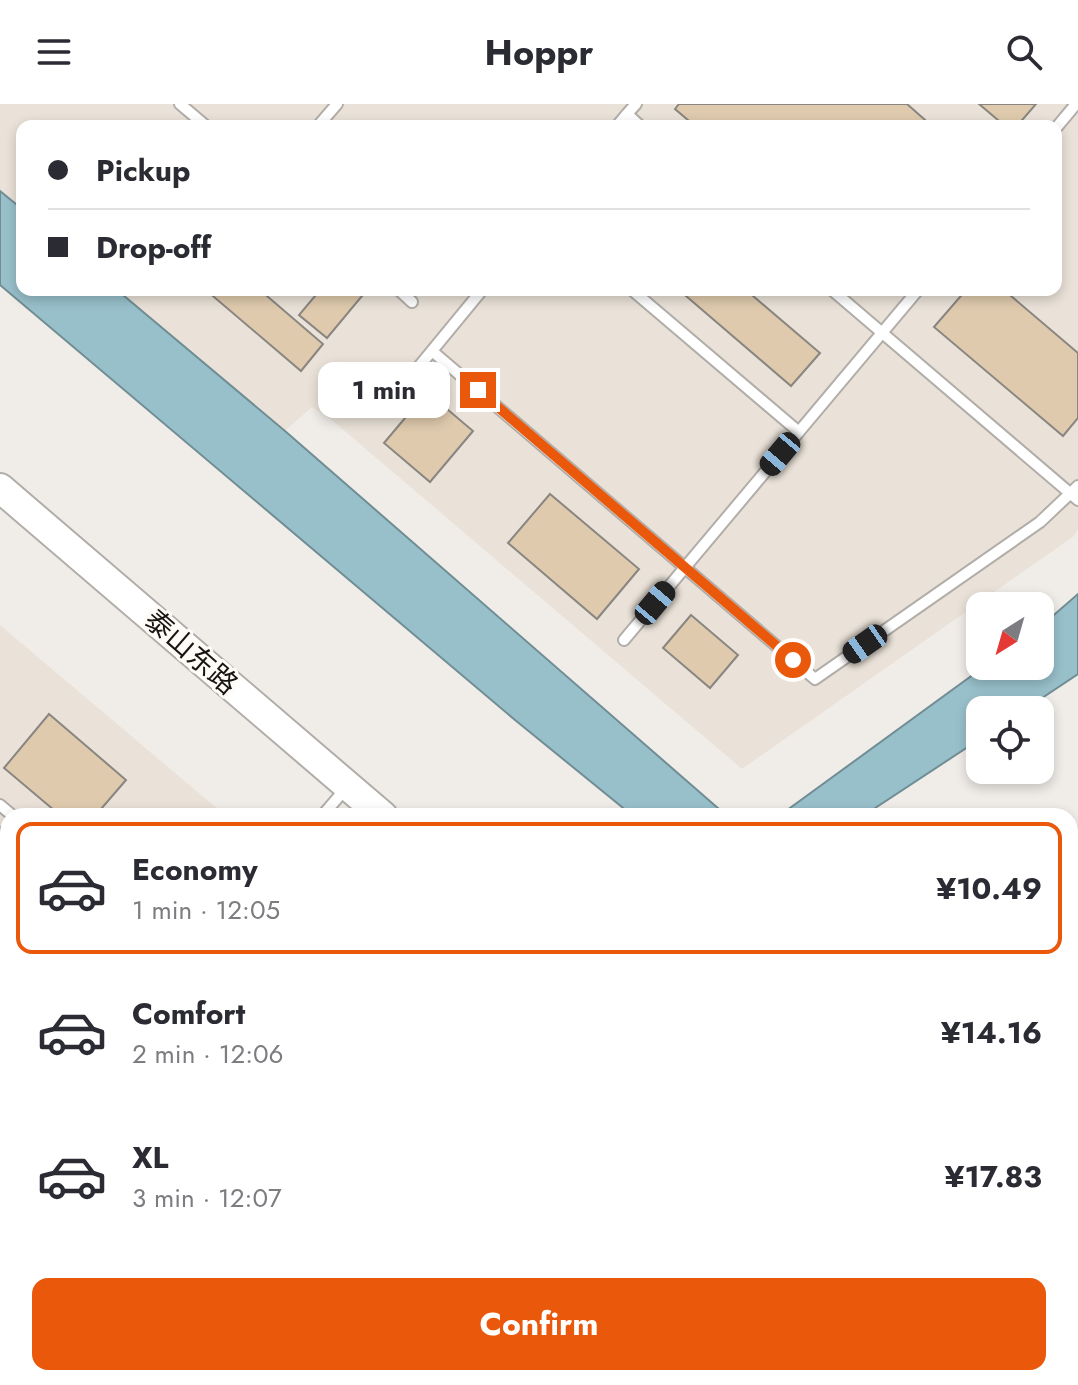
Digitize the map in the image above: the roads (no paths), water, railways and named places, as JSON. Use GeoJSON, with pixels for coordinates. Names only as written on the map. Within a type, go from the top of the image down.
{"type":"FeatureCollection","features":[{"type":"Feature","properties":{"kind":"street","name":"泰山东路"},"geometry":{"type":"LineString","coordinates":[[0,488],[374,808]]}},
{"type":"Feature","properties":{"kind":"lane"},"geometry":{"type":"LineString","coordinates":[[180,104],[199,120]]}},
{"type":"Feature","properties":{"kind":"lane"},"geometry":{"type":"LineString","coordinates":[[323,120],[337,104]]}},
{"type":"Feature","properties":{"kind":"lane"},"geometry":{"type":"LineString","coordinates":[[622,120],[636,104]]}},
{"type":"Feature","properties":{"kind":"lane"},"geometry":{"type":"LineString","coordinates":[[1062,121],[1076,104]]}},
{"type":"Feature","properties":{"kind":"lane"},"geometry":{"type":"LineString","coordinates":[[627,114],[634,120]]}},
{"type":"Feature","properties":{"kind":"lane"},"geometry":{"type":"LineString","coordinates":[[406,296],[412,302]]}},
{"type":"Feature","properties":{"kind":"lane"},"geometry":{"type":"LineString","coordinates":[[403,386],[477,296]]}},
{"type":"Feature","properties":{"kind":"lane"},"geometry":{"type":"LineString","coordinates":[[639,296],[799,432]]}},
{"type":"Feature","properties":{"kind":"lane"},"geometry":{"type":"LineString","coordinates":[[432,351],[815,679],[1040,522],[1076,493],[839,296]]}},
{"type":"Feature","properties":{"kind":"lane"},"geometry":{"type":"LineString","coordinates":[[624,640],[913,296]]}},
{"type":"Feature","properties":{"kind":"lane"},"geometry":{"type":"LineString","coordinates":[[329,808],[348,786]]}},
{"type":"Feature","properties":{"kind":"water"},"geometry":{"type":"Polygon","coordinates":[[[0,191],[16,204],[16,296],[124,296],[285,431],[718,808],[623,808],[0,285],[0,191]]]}},
{"type":"Feature","properties":{"kind":"water"},"geometry":{"type":"Polygon","coordinates":[[[1078,594],[1078,674],[1045,696],[966,696],[966,748],[875,808],[790,808],[966,680],[1054,680],[1054,615],[1078,594]]]}}]}
